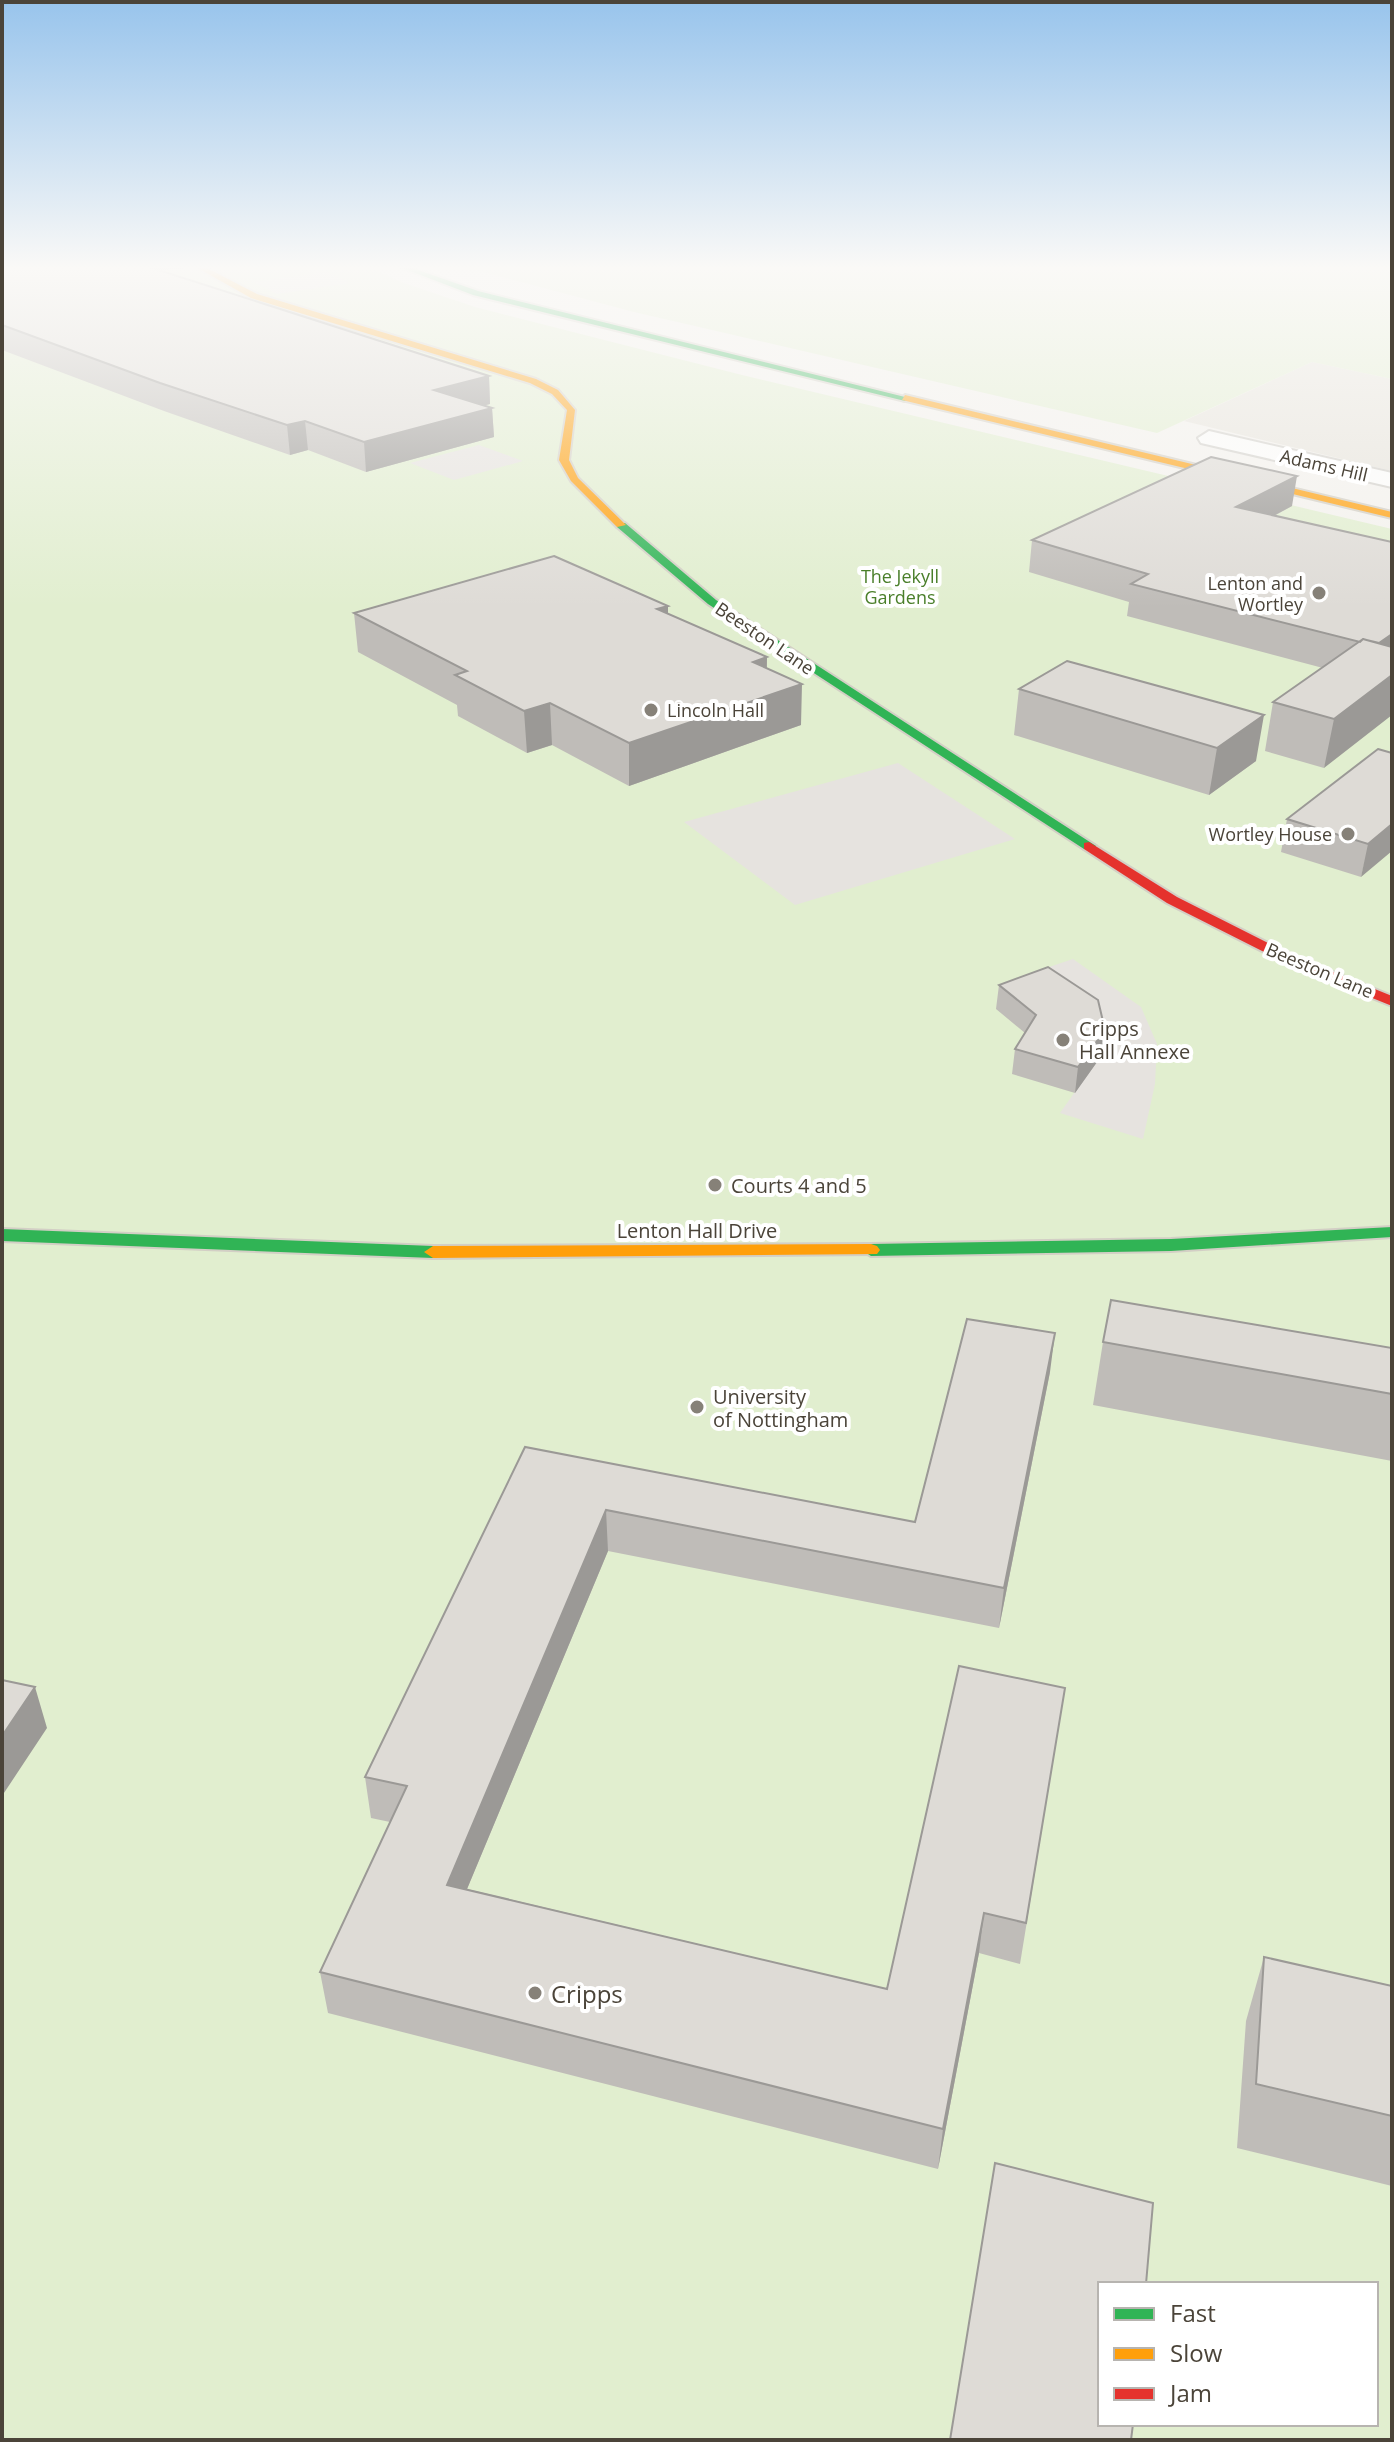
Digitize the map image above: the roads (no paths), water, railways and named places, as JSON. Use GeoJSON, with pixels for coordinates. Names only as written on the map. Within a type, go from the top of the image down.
{"type":"FeatureCollection","features":[{"type":"Feature","properties":{"kind":"main road","name":"Beeston Lane"},"geometry":{"type":"LineString","coordinates":[[530,380],[565,399],[571,410],[564,460],[574,479],[638,542],[712,602],[1172,900],[1291,960],[1392,1001]]}},
{"type":"Feature","properties":{"kind":"main road"},"geometry":{"type":"LineString","coordinates":[[828,380],[1392,515]]}},
{"type":"Feature","properties":{"kind":"main road","name":"Lenton Hall Drive"},"geometry":{"type":"LineString","coordinates":[[2,1235],[445,1252],[714,1253],[1171,1245],[1392,1232]]}},
{"type":"Feature","properties":{"kind":"street","name":"Adams Hill"},"geometry":{"type":"LineString","coordinates":[[1209,438],[1392,480]]}},
{"type":"Feature","properties":{"kind":"place","name":"Lenton and Wortley"},"geometry":{"type":"Point","coordinates":[1319,593]}},
{"type":"Feature","properties":{"kind":"place","name":"Lincoln Hall"},"geometry":{"type":"Point","coordinates":[651,710]}},
{"type":"Feature","properties":{"kind":"place","name":"Wortley House"},"geometry":{"type":"Point","coordinates":[1348,834]}},
{"type":"Feature","properties":{"kind":"place","name":"Cripps Hall Annexe"},"geometry":{"type":"Point","coordinates":[1063,1040]}},
{"type":"Feature","properties":{"kind":"place","name":"Courts 4 and 5"},"geometry":{"type":"Point","coordinates":[715,1185]}},
{"type":"Feature","properties":{"kind":"place","name":"University of Nottingham"},"geometry":{"type":"Point","coordinates":[697,1407]}},
{"type":"Feature","properties":{"kind":"place","name":"Cripps"},"geometry":{"type":"Point","coordinates":[535,1993]}},
{"type":"Feature","properties":{"kind":"park label","name":"The Jekyll Gardens"},"geometry":{"type":"Point","coordinates":[900,586]}}]}
